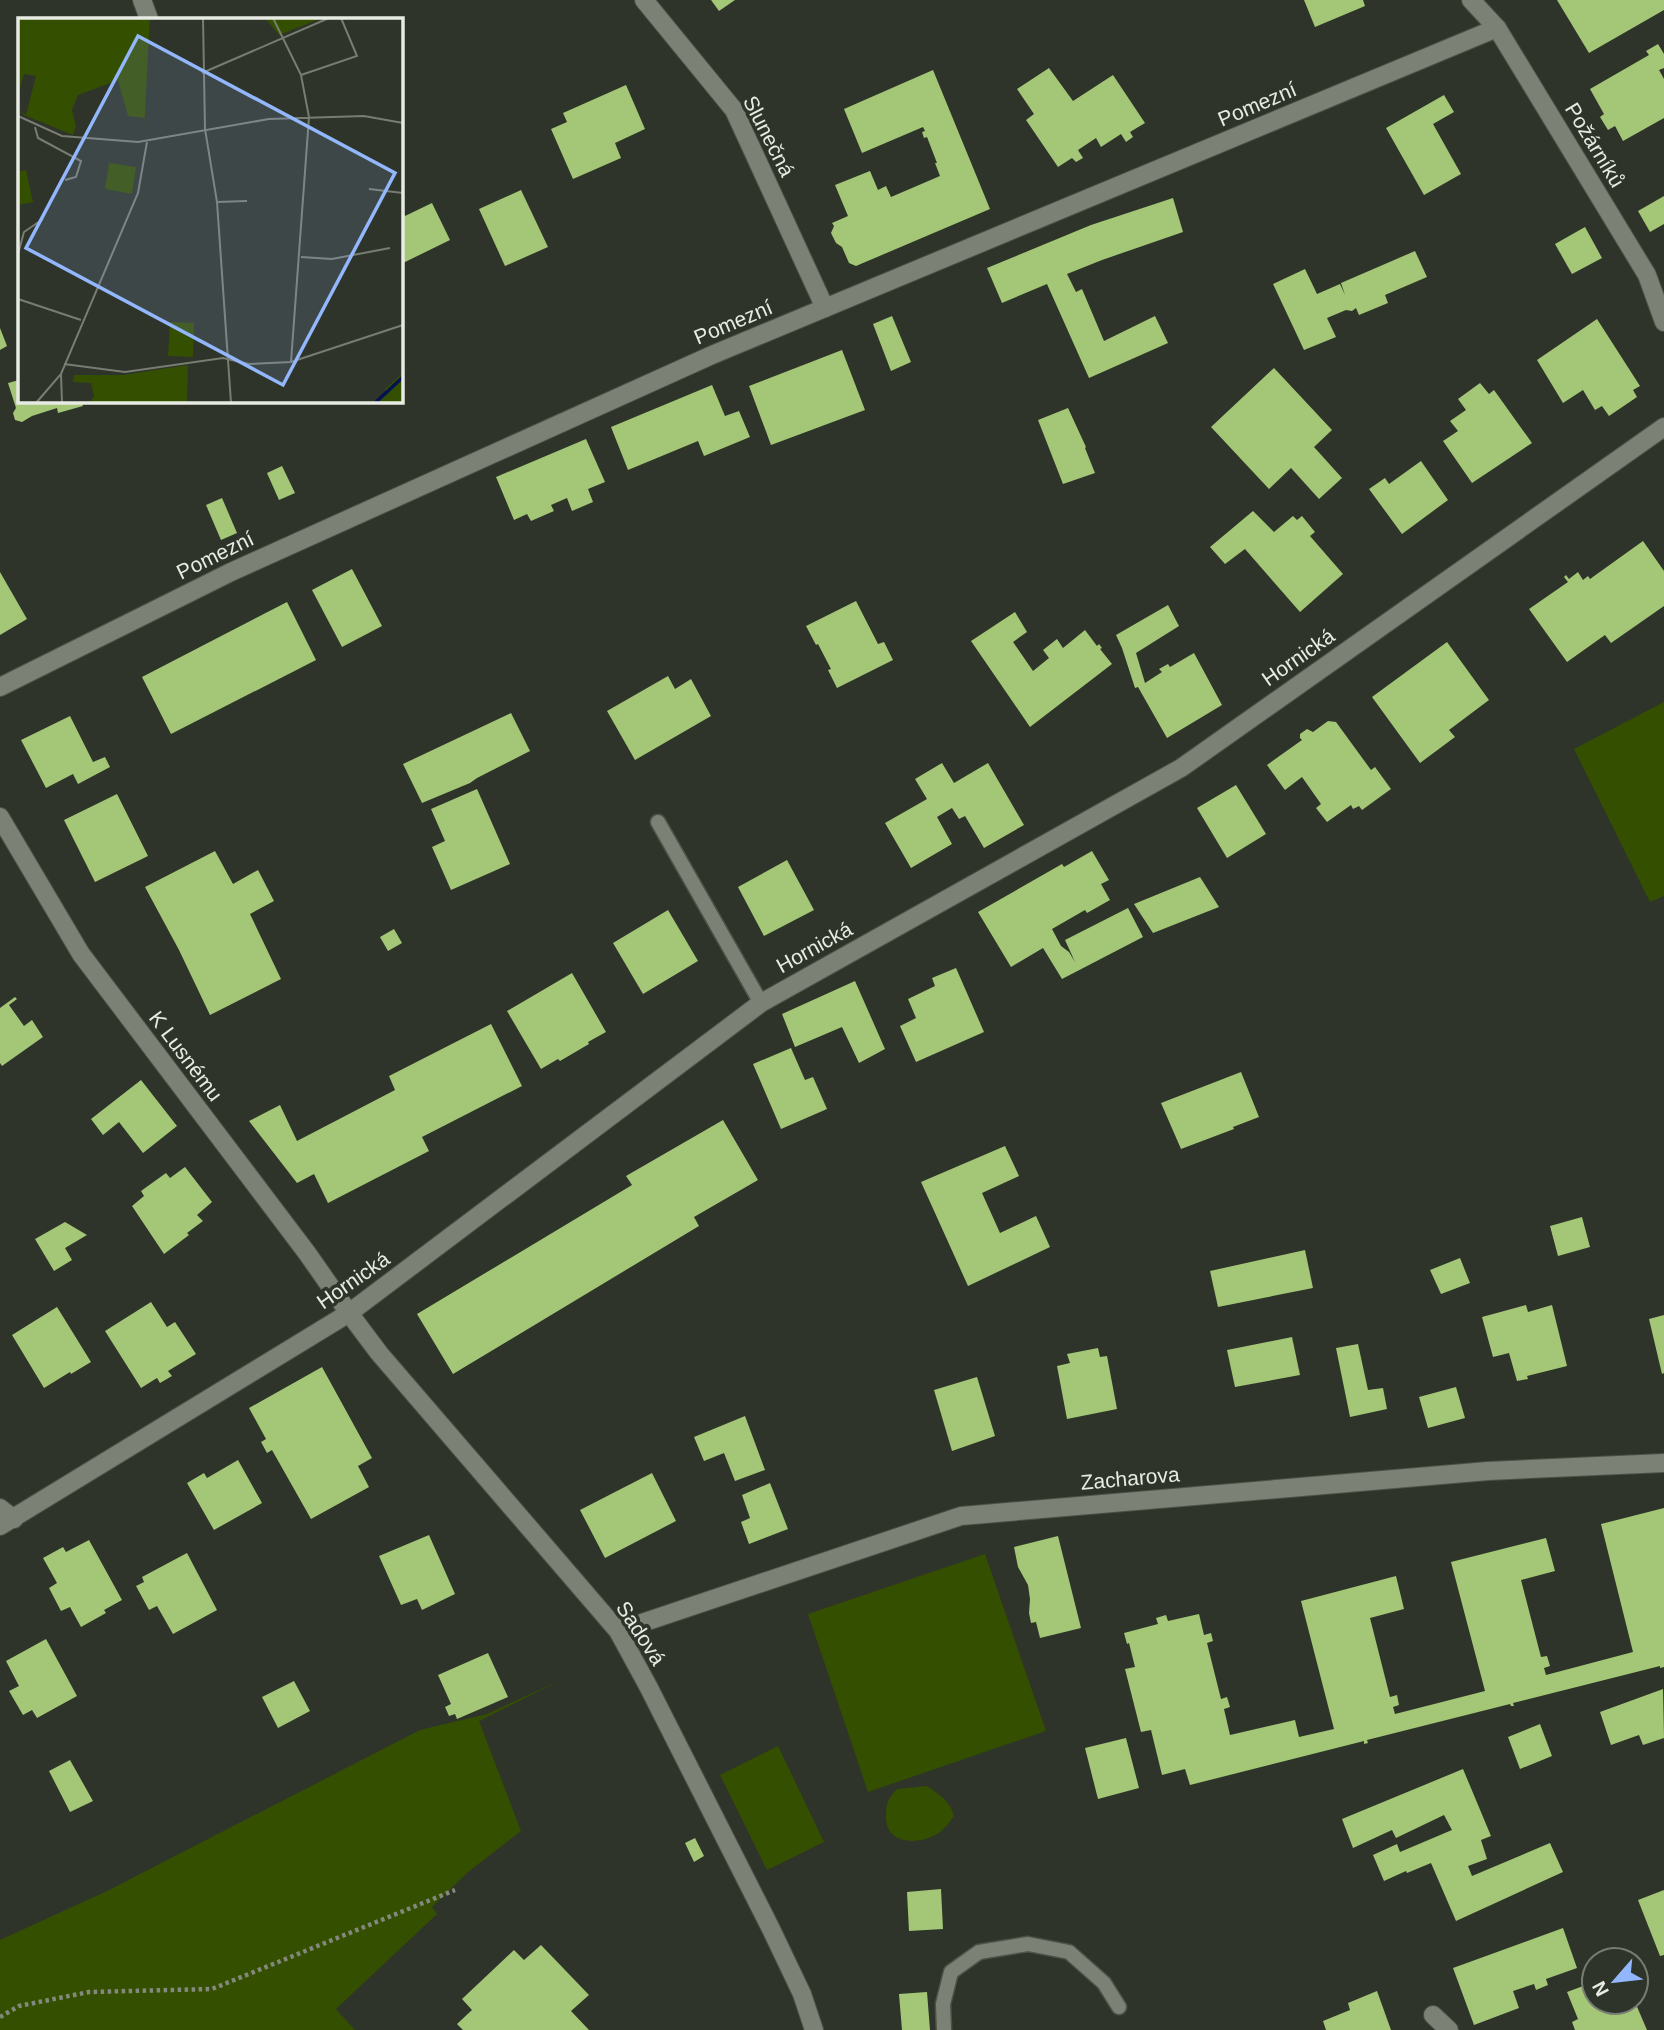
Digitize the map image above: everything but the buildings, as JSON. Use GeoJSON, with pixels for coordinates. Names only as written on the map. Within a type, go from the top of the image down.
{"type":"FeatureCollection","features":[{"type":"Feature","properties":{"kind":"street"},"geometry":{"type":"LineString","coordinates":[[142,0],[149,18]]}},
{"type":"Feature","properties":{"kind":"street","name":"Slunečná"},"geometry":{"type":"LineString","coordinates":[[645,0],[734,110],[825,308]]}},
{"type":"Feature","properties":{"kind":"street","name":"Požárníků"},"geometry":{"type":"LineString","coordinates":[[1471,0],[1497,28],[1647,275],[1664,322]]}},
{"type":"Feature","properties":{"kind":"street","name":"Pomezní"},"geometry":{"type":"LineString","coordinates":[[0,687],[231,572],[712,355],[1497,28]]}},
{"type":"Feature","properties":{"kind":"street","name":"Hornická"},"geometry":{"type":"LineString","coordinates":[[5,1518],[349,1313],[761,1003],[1181,768],[1664,426]]}},
{"type":"Feature","properties":{"kind":"street","name":"K Lusnému"},"geometry":{"type":"LineString","coordinates":[[0,817],[81,954],[307,1253],[349,1313]]}},
{"type":"Feature","properties":{"kind":"street","name":"Sadová"},"geometry":{"type":"LineString","coordinates":[[349,1313],[388,1363],[618,1631],[771,1929],[802,1994],[814,2030]]}},
{"type":"Feature","properties":{"kind":"street","name":"Zacharova"},"geometry":{"type":"LineString","coordinates":[[618,1631],[961,1516],[1488,1471],[1664,1463]]}},
{"type":"Feature","properties":{"kind":"street"},"geometry":{"type":"LineString","coordinates":[[1433,2015],[1448,2030]]}},
{"type":"Feature","properties":{"kind":"lane"},"geometry":{"type":"LineString","coordinates":[[658,822],[761,1003]]}},
{"type":"Feature","properties":{"kind":"lane"},"geometry":{"type":"LineString","coordinates":[[944,2030],[943,2004],[951,1972],[979,1952],[1028,1944],[1069,1952],[1104,1983],[1119,2007]]}},
{"type":"Feature","properties":{"kind":"path"},"geometry":{"type":"LineString","coordinates":[[0,2018],[19,2006],[89,1992],[212,1989],[455,1891]]}},
{"type":"Feature","properties":{"kind":"green space"},"geometry":{"type":"Polygon","coordinates":[[[1664,702],[1664,896],[1650,902],[1574,749],[1664,702]]]}},
{"type":"Feature","properties":{"kind":"green space"},"geometry":{"type":"Polygon","coordinates":[[[985,1554],[1046,1731],[868,1792],[808,1614],[985,1554]]]}},
{"type":"Feature","properties":{"kind":"green space"},"geometry":{"type":"Polygon","coordinates":[[[561,1680],[479,1721],[521,1831],[468,1872],[432,1907],[437,1914],[336,2009],[355,2030],[0,2030],[0,1940],[107,1891],[420,1730],[487,1714],[561,1680]]]}},
{"type":"Feature","properties":{"kind":"green space"},"geometry":{"type":"Polygon","coordinates":[[[778,1746],[824,1842],[767,1870],[720,1775],[778,1746]]]}},
{"type":"Feature","properties":{"kind":"green space"},"geometry":{"type":"Polygon","coordinates":[[[927,1786],[947,1802],[954,1816],[939,1833],[931,1837],[912,1841],[896,1837],[887,1824],[886,1810],[890,1798],[897,1789],[927,1786]]]}}]}
